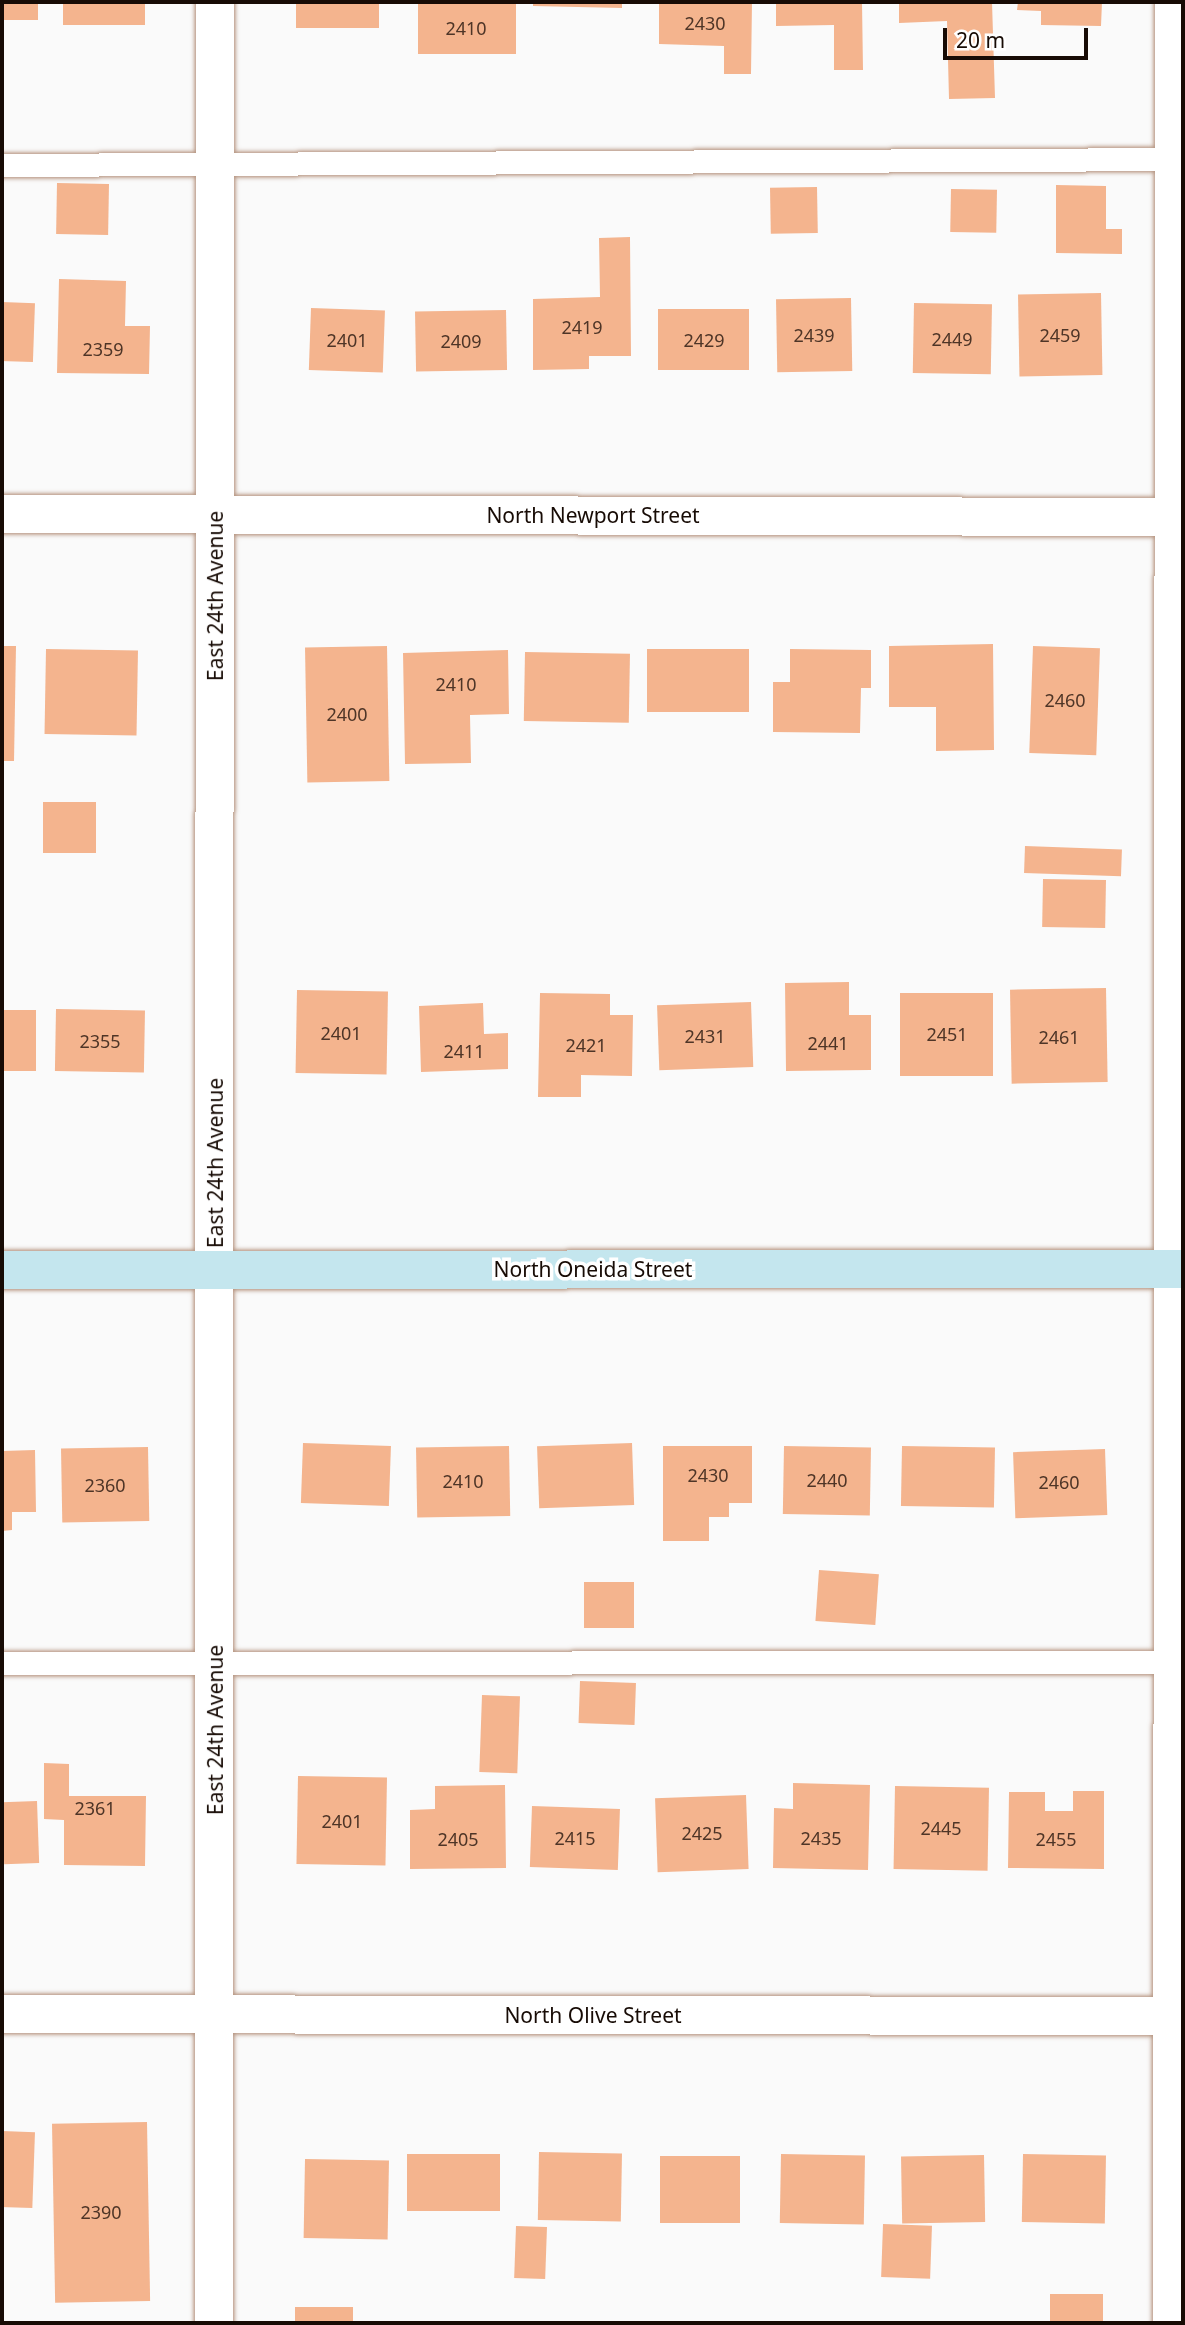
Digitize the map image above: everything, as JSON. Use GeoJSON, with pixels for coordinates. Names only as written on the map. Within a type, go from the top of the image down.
{"type":"FeatureCollection","features":[{"type":"Feature","properties":{"kind":"street","name":"East 24th Avenue"},"geometry":{"type":"LineString","coordinates":[[214,2323],[215,2]]}},
{"type":"Feature","properties":{"kind":"street"},"geometry":{"type":"LineString","coordinates":[[1172,2323],[1177,2016],[1178,1662],[1179,159],[1174,2]]}},
{"type":"Feature","properties":{"kind":"street","name":"North Newport Street"},"geometry":{"type":"LineString","coordinates":[[2,514],[1178,517]]}},
{"type":"Feature","properties":{"kind":"street","name":"North Oneida Street"},"geometry":{"type":"LineString","coordinates":[[2,1270],[1178,1269]]}},
{"type":"Feature","properties":{"kind":"street","name":"North Olive Street"},"geometry":{"type":"LineString","coordinates":[[2,2014],[1177,2016]]}},
{"type":"Feature","properties":{"kind":"lane"},"geometry":{"type":"LineString","coordinates":[[2,165],[1179,159]]}},
{"type":"Feature","properties":{"kind":"lane"},"geometry":{"type":"LineString","coordinates":[[2,1662],[1178,1662]]}},
{"type":"Feature","properties":{"kind":"building"},"geometry":{"type":"Polygon","coordinates":[[[2,2],[38,2],[38,20],[2,20],[2,2]]]}},
{"type":"Feature","properties":{"kind":"building"},"geometry":{"type":"Polygon","coordinates":[[[63,2],[145,2],[145,25],[63,25],[63,2]]]}},
{"type":"Feature","properties":{"kind":"building"},"geometry":{"type":"Polygon","coordinates":[[[296,2],[379,2],[379,28],[296,28],[296,2]]]}},
{"type":"Feature","properties":{"kind":"building"},"geometry":{"type":"Polygon","coordinates":[[[418,2],[516,2],[516,54],[418,54],[418,2]]]}},
{"type":"Feature","properties":{"kind":"building"},"geometry":{"type":"Polygon","coordinates":[[[533,2],[622,2],[622,8],[533,6],[533,2]]]}},
{"type":"Feature","properties":{"kind":"building"},"geometry":{"type":"Polygon","coordinates":[[[659,2],[752,2],[751,74],[724,74],[724,46],[659,44],[659,2]]]}},
{"type":"Feature","properties":{"kind":"building"},"geometry":{"type":"Polygon","coordinates":[[[776,2],[862,2],[863,70],[834,70],[834,25],[776,26],[776,2]]]}},
{"type":"Feature","properties":{"kind":"building"},"geometry":{"type":"Polygon","coordinates":[[[899,2],[992,2],[995,98],[949,99],[947,21],[899,23],[899,2]]]}},
{"type":"Feature","properties":{"kind":"building"},"geometry":{"type":"Polygon","coordinates":[[[1018,2],[1102,2],[1101,26],[1041,25],[1041,11],[1017,10],[1018,2]]]}},
{"type":"Feature","properties":{"kind":"building"},"geometry":{"type":"Polygon","coordinates":[[[57,183],[109,184],[108,235],[56,234],[57,183]]]}},
{"type":"Feature","properties":{"kind":"building"},"geometry":{"type":"Polygon","coordinates":[[[1056,185],[1106,186],[1106,229],[1122,229],[1122,254],[1056,253],[1056,185]]]}},
{"type":"Feature","properties":{"kind":"building"},"geometry":{"type":"Polygon","coordinates":[[[817,187],[818,233],[771,234],[770,188],[817,187]]]}},
{"type":"Feature","properties":{"kind":"building"},"geometry":{"type":"Polygon","coordinates":[[[951,189],[997,190],[996,233],[950,232],[951,189]]]}},
{"type":"Feature","properties":{"kind":"building"},"geometry":{"type":"Polygon","coordinates":[[[630,237],[631,356],[589,356],[589,369],[533,370],[533,299],[600,297],[599,238],[630,237]]]}},
{"type":"Feature","properties":{"kind":"building"},"geometry":{"type":"Polygon","coordinates":[[[59,279],[126,281],[125,326],[150,326],[149,374],[57,373],[59,279]]]}},
{"type":"Feature","properties":{"kind":"building"},"geometry":{"type":"Polygon","coordinates":[[[1101,293],[1102,375],[1019,376],[1018,294],[1101,293]]]}},
{"type":"Feature","properties":{"kind":"building"},"geometry":{"type":"Polygon","coordinates":[[[851,298],[852,371],[777,372],[776,299],[851,298]]]}},
{"type":"Feature","properties":{"kind":"building"},"geometry":{"type":"Polygon","coordinates":[[[2,302],[35,303],[33,362],[2,361],[2,302]]]}},
{"type":"Feature","properties":{"kind":"building"},"geometry":{"type":"Polygon","coordinates":[[[914,303],[992,304],[991,374],[913,373],[914,303]]]}},
{"type":"Feature","properties":{"kind":"building"},"geometry":{"type":"Polygon","coordinates":[[[311,308],[385,311],[383,373],[309,370],[311,308]]]}},
{"type":"Feature","properties":{"kind":"building"},"geometry":{"type":"Polygon","coordinates":[[[658,309],[749,309],[749,370],[658,370],[658,309]]]}},
{"type":"Feature","properties":{"kind":"building"},"geometry":{"type":"Polygon","coordinates":[[[506,310],[507,370],[416,372],[415,312],[506,310]]]}},
{"type":"Feature","properties":{"kind":"building"},"geometry":{"type":"Polygon","coordinates":[[[993,644],[994,750],[936,751],[936,707],[889,707],[889,646],[993,644]]]}},
{"type":"Feature","properties":{"kind":"building"},"geometry":{"type":"Polygon","coordinates":[[[2,646],[16,646],[14,761],[2,761],[2,646]]]}},
{"type":"Feature","properties":{"kind":"building"},"geometry":{"type":"Polygon","coordinates":[[[387,646],[389,781],[307,782],[305,647],[387,646]]]}},
{"type":"Feature","properties":{"kind":"building"},"geometry":{"type":"Polygon","coordinates":[[[1033,646],[1100,648],[1096,755],[1029,753],[1033,646]]]}},
{"type":"Feature","properties":{"kind":"building"},"geometry":{"type":"Polygon","coordinates":[[[46,649],[138,651],[137,736],[45,734],[46,649]]]}},
{"type":"Feature","properties":{"kind":"building"},"geometry":{"type":"Polygon","coordinates":[[[647,649],[749,649],[749,712],[647,712],[647,649]]]}},
{"type":"Feature","properties":{"kind":"building"},"geometry":{"type":"Polygon","coordinates":[[[790,649],[871,650],[871,688],[861,688],[860,733],[773,732],[773,682],[790,682],[790,649]]]}},
{"type":"Feature","properties":{"kind":"building"},"geometry":{"type":"Polygon","coordinates":[[[508,650],[509,714],[470,715],[471,763],[405,764],[403,653],[508,650]]]}},
{"type":"Feature","properties":{"kind":"building"},"geometry":{"type":"Polygon","coordinates":[[[525,652],[630,654],[629,723],[524,721],[525,652]]]}},
{"type":"Feature","properties":{"kind":"building"},"geometry":{"type":"Polygon","coordinates":[[[43,802],[96,802],[96,853],[43,853],[43,802]]]}},
{"type":"Feature","properties":{"kind":"building"},"geometry":{"type":"Polygon","coordinates":[[[1025,846],[1122,849],[1121,876],[1024,873],[1025,846]]]}},
{"type":"Feature","properties":{"kind":"building"},"geometry":{"type":"Polygon","coordinates":[[[1043,879],[1106,880],[1105,928],[1042,927],[1043,879]]]}},
{"type":"Feature","properties":{"kind":"building"},"geometry":{"type":"Polygon","coordinates":[[[849,982],[849,1015],[871,1015],[871,1070],[786,1071],[785,983],[849,982]]]}},
{"type":"Feature","properties":{"kind":"building"},"geometry":{"type":"Polygon","coordinates":[[[1106,988],[1108,1082],[1012,1084],[1010,990],[1106,988]]]}},
{"type":"Feature","properties":{"kind":"building"},"geometry":{"type":"Polygon","coordinates":[[[297,990],[388,992],[387,1075],[296,1073],[297,990]]]}},
{"type":"Feature","properties":{"kind":"building"},"geometry":{"type":"Polygon","coordinates":[[[540,993],[610,994],[610,1015],[633,1015],[632,1076],[581,1075],[581,1097],[538,1097],[540,993]]]}},
{"type":"Feature","properties":{"kind":"building"},"geometry":{"type":"Polygon","coordinates":[[[900,993],[993,993],[993,1076],[900,1076],[900,993]]]}},
{"type":"Feature","properties":{"kind":"building"},"geometry":{"type":"Polygon","coordinates":[[[751,1002],[753,1067],[659,1070],[657,1005],[751,1002]]]}},
{"type":"Feature","properties":{"kind":"building"},"geometry":{"type":"Polygon","coordinates":[[[483,1003],[484,1034],[508,1033],[508,1069],[421,1072],[419,1006],[483,1003]]]}},
{"type":"Feature","properties":{"kind":"building"},"geometry":{"type":"Polygon","coordinates":[[[56,1009],[145,1011],[144,1073],[55,1071],[56,1009]]]}},
{"type":"Feature","properties":{"kind":"building"},"geometry":{"type":"Polygon","coordinates":[[[2,1010],[36,1010],[36,1071],[2,1071],[2,1010]]]}},
{"type":"Feature","properties":{"kind":"building"},"geometry":{"type":"Polygon","coordinates":[[[303,1443],[391,1446],[389,1506],[301,1503],[303,1443]]]}},
{"type":"Feature","properties":{"kind":"building"},"geometry":{"type":"Polygon","coordinates":[[[632,1443],[634,1505],[539,1508],[537,1446],[632,1443]]]}},
{"type":"Feature","properties":{"kind":"building"},"geometry":{"type":"Polygon","coordinates":[[[509,1446],[510,1516],[417,1518],[416,1448],[509,1446]]]}},
{"type":"Feature","properties":{"kind":"building"},"geometry":{"type":"Polygon","coordinates":[[[663,1446],[752,1446],[752,1503],[729,1503],[729,1517],[709,1517],[709,1541],[663,1541],[663,1446]]]}},
{"type":"Feature","properties":{"kind":"building"},"geometry":{"type":"Polygon","coordinates":[[[784,1446],[871,1448],[870,1516],[783,1514],[784,1446]]]}},
{"type":"Feature","properties":{"kind":"building"},"geometry":{"type":"Polygon","coordinates":[[[902,1446],[995,1448],[994,1508],[901,1506],[902,1446]]]}},
{"type":"Feature","properties":{"kind":"building"},"geometry":{"type":"Polygon","coordinates":[[[148,1447],[149,1521],[62,1523],[61,1449],[148,1447]]]}},
{"type":"Feature","properties":{"kind":"building"},"geometry":{"type":"Polygon","coordinates":[[[1105,1449],[1107,1515],[1015,1518],[1013,1452],[1105,1449]]]}},
{"type":"Feature","properties":{"kind":"building"},"geometry":{"type":"Polygon","coordinates":[[[35,1450],[36,1512],[12,1512],[12,1530],[2,1531],[2,1451],[35,1450]]]}},
{"type":"Feature","properties":{"kind":"building"},"geometry":{"type":"Polygon","coordinates":[[[819,1570],[879,1574],[875,1625],[815,1621],[819,1570]]]}},
{"type":"Feature","properties":{"kind":"building"},"geometry":{"type":"Polygon","coordinates":[[[584,1582],[634,1582],[634,1628],[584,1628],[584,1582]]]}},
{"type":"Feature","properties":{"kind":"building"},"geometry":{"type":"Polygon","coordinates":[[[580,1681],[636,1683],[635,1725],[579,1723],[580,1681]]]}},
{"type":"Feature","properties":{"kind":"building"},"geometry":{"type":"Polygon","coordinates":[[[482,1695],[520,1696],[517,1773],[479,1772],[482,1695]]]}},
{"type":"Feature","properties":{"kind":"building"},"geometry":{"type":"Polygon","coordinates":[[[44,1763],[69,1764],[69,1796],[146,1796],[145,1866],[64,1865],[64,1820],[44,1819],[44,1763]]]}},
{"type":"Feature","properties":{"kind":"building"},"geometry":{"type":"Polygon","coordinates":[[[298,1776],[387,1778],[385,1866],[296,1864],[298,1776]]]}},
{"type":"Feature","properties":{"kind":"building"},"geometry":{"type":"Polygon","coordinates":[[[793,1783],[870,1785],[868,1870],[773,1868],[774,1808],[793,1809],[793,1783]]]}},
{"type":"Feature","properties":{"kind":"building"},"geometry":{"type":"Polygon","coordinates":[[[505,1785],[506,1868],[410,1869],[410,1810],[435,1809],[435,1786],[505,1785]]]}},
{"type":"Feature","properties":{"kind":"building"},"geometry":{"type":"Polygon","coordinates":[[[895,1786],[989,1788],[988,1871],[894,1869],[895,1786]]]}},
{"type":"Feature","properties":{"kind":"building"},"geometry":{"type":"Polygon","coordinates":[[[1073,1791],[1104,1791],[1104,1869],[1008,1868],[1009,1792],[1045,1792],[1045,1811],[1073,1811],[1073,1791]]]}},
{"type":"Feature","properties":{"kind":"building"},"geometry":{"type":"Polygon","coordinates":[[[746,1795],[749,1869],[658,1872],[655,1798],[746,1795]]]}},
{"type":"Feature","properties":{"kind":"building"},"geometry":{"type":"Polygon","coordinates":[[[37,1801],[39,1863],[4,1864],[2,1802],[37,1801]]]}},
{"type":"Feature","properties":{"kind":"building"},"geometry":{"type":"Polygon","coordinates":[[[532,1806],[620,1809],[618,1870],[530,1867],[532,1806]]]}},
{"type":"Feature","properties":{"kind":"building"},"geometry":{"type":"Polygon","coordinates":[[[147,2122],[150,2301],[55,2303],[52,2124],[147,2122]]]}},
{"type":"Feature","properties":{"kind":"building"},"geometry":{"type":"Polygon","coordinates":[[[2,2131],[35,2132],[32,2208],[2,2207],[2,2131]]]}},
{"type":"Feature","properties":{"kind":"building"},"geometry":{"type":"Polygon","coordinates":[[[539,2152],[622,2153],[621,2221],[538,2220],[539,2152]]]}},
{"type":"Feature","properties":{"kind":"building"},"geometry":{"type":"Polygon","coordinates":[[[407,2154],[500,2154],[500,2211],[407,2211],[407,2154]]]}},
{"type":"Feature","properties":{"kind":"building"},"geometry":{"type":"Polygon","coordinates":[[[781,2154],[865,2155],[864,2224],[780,2223],[781,2154]]]}},
{"type":"Feature","properties":{"kind":"building"},"geometry":{"type":"Polygon","coordinates":[[[1023,2154],[1106,2155],[1105,2223],[1022,2222],[1023,2154]]]}},
{"type":"Feature","properties":{"kind":"building"},"geometry":{"type":"Polygon","coordinates":[[[984,2155],[985,2222],[902,2223],[901,2156],[984,2155]]]}},
{"type":"Feature","properties":{"kind":"building"},"geometry":{"type":"Polygon","coordinates":[[[660,2156],[740,2156],[740,2223],[660,2223],[660,2156]]]}},
{"type":"Feature","properties":{"kind":"building"},"geometry":{"type":"Polygon","coordinates":[[[305,2159],[389,2160],[388,2239],[304,2238],[305,2159]]]}},
{"type":"Feature","properties":{"kind":"building"},"geometry":{"type":"Polygon","coordinates":[[[883,2224],[932,2226],[930,2279],[881,2277],[883,2224]]]}},
{"type":"Feature","properties":{"kind":"building"},"geometry":{"type":"Polygon","coordinates":[[[516,2226],[547,2227],[545,2279],[514,2278],[516,2226]]]}},
{"type":"Feature","properties":{"kind":"building"},"geometry":{"type":"Polygon","coordinates":[[[1050,2294],[1103,2294],[1103,2323],[1050,2323],[1050,2294]]]}},
{"type":"Feature","properties":{"kind":"building"},"geometry":{"type":"Polygon","coordinates":[[[295,2307],[353,2307],[353,2323],[295,2323],[295,2307]]]}}]}
